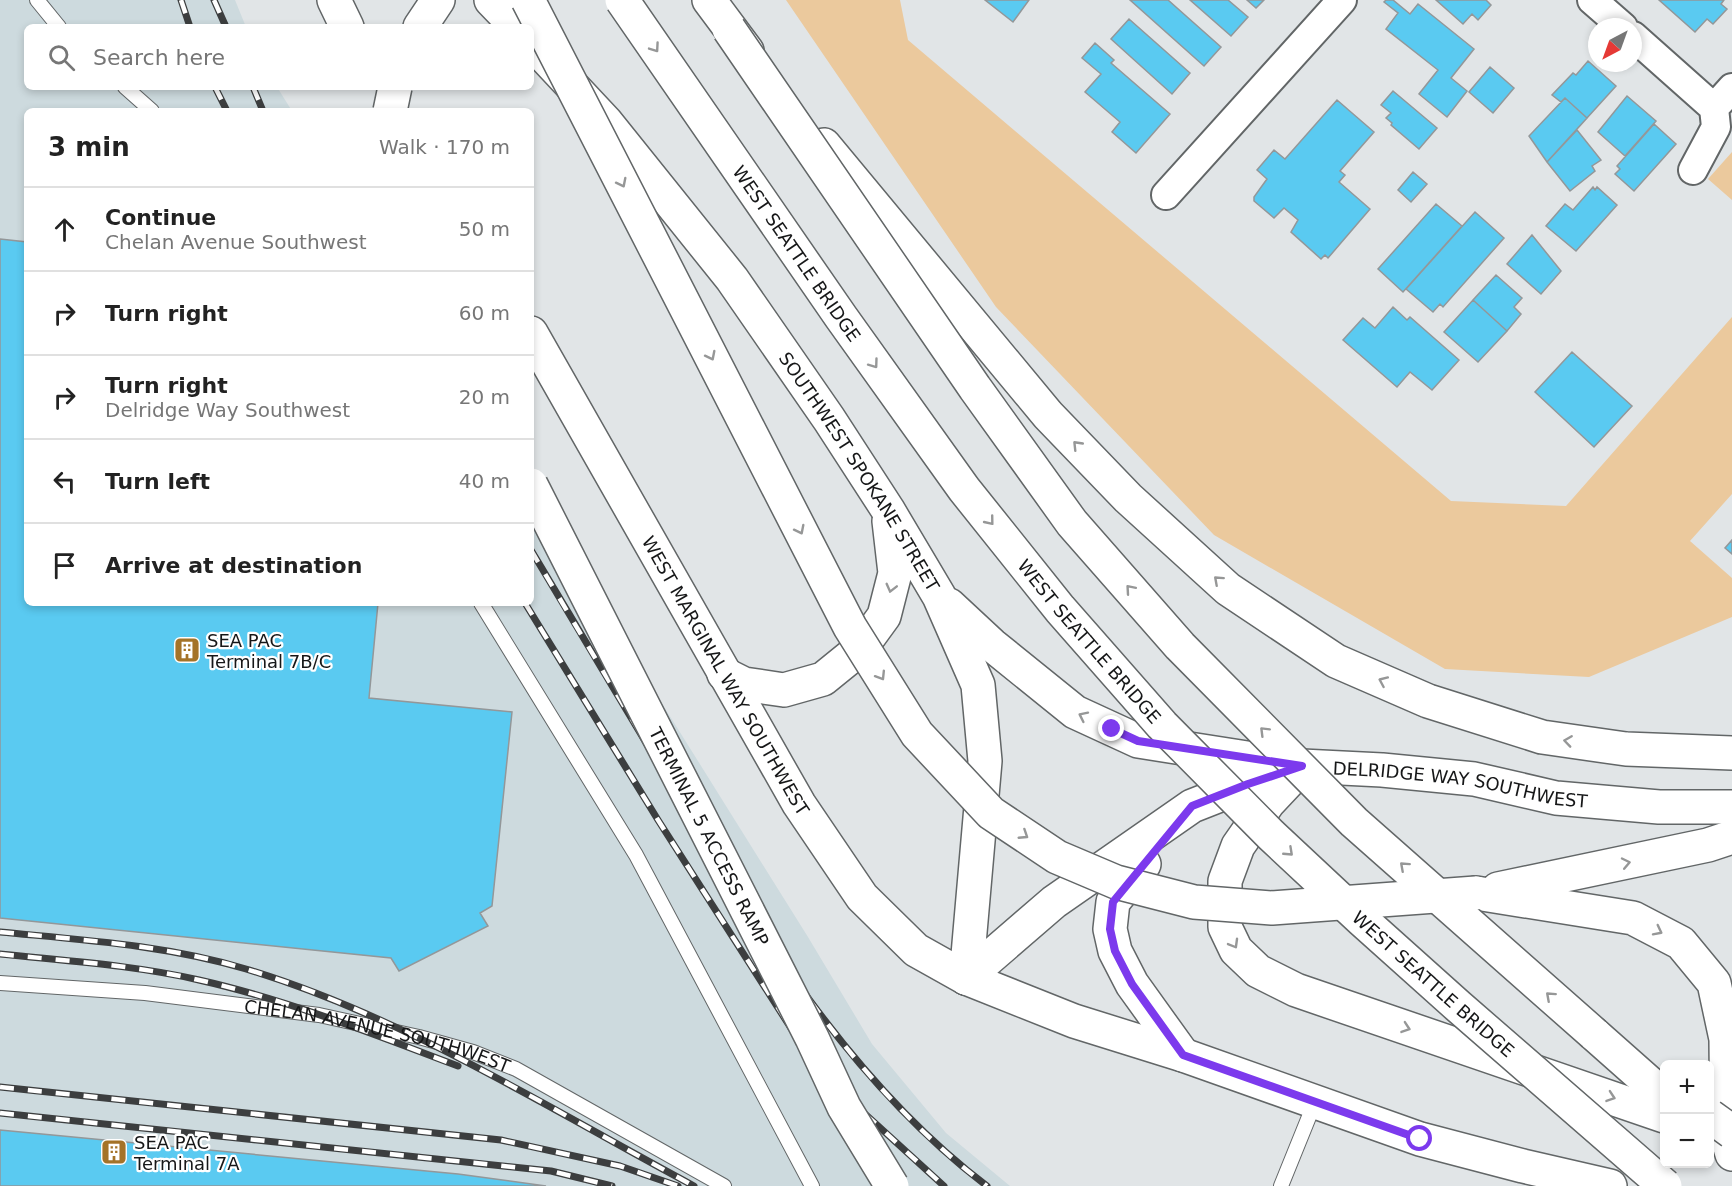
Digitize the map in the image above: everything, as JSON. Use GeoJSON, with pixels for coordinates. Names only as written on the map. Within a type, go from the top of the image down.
{"type":"FeatureCollection","features":[{"type":"Feature","properties":{"kind":"main road"},"geometry":{"type":"LineString","coordinates":[[334,0],[346,24]]}},
{"type":"Feature","properties":{"kind":"main road"},"geometry":{"type":"LineString","coordinates":[[422,24],[438,0]]}},
{"type":"Feature","properties":{"kind":"main road"},"geometry":{"type":"LineString","coordinates":[[491,0],[514,24]]}},
{"type":"Feature","properties":{"kind":"main road"},"geometry":{"type":"LineString","coordinates":[[528,0],[850,627],[917,734],[991,813],[1057,857],[1116,882],[1194,902],[1272,908],[1476,893],[1708,845],[1732,837]]}},
{"type":"Feature","properties":{"kind":"main road","name":"WEST SEATTLE BRIDGE"},"geometry":{"type":"LineString","coordinates":[[622,0],[834,308],[964,489],[1060,609],[1162,725],[1271,835],[1362,920],[1665,1186]]}},
{"type":"Feature","properties":{"kind":"main road"},"geometry":{"type":"LineString","coordinates":[[709,0],[975,388],[1072,523],[1180,646],[1354,822],[1660,1092]]}},
{"type":"Feature","properties":{"kind":"main road"},"geometry":{"type":"LineString","coordinates":[[729,29],[1048,415],[1128,498],[1228,589],[1336,661],[1428,701],[1542,737],[1626,749],[1732,753]]}},
{"type":"Feature","properties":{"kind":"main road","name":"SOUTHWEST SPOKANE STREET"},"geometry":{"type":"LineString","coordinates":[[534,45],[606,122],[732,279],[829,419],[888,510],[939,596],[978,685],[985,761],[966,978]]}},
{"type":"Feature","properties":{"kind":"main road"},"geometry":{"type":"LineString","coordinates":[[385,90],[396,108]]}},
{"type":"Feature","properties":{"kind":"main road"},"geometry":{"type":"LineString","coordinates":[[391,108],[394,90]]}},
{"type":"Feature","properties":{"kind":"main road","name":"WEST MARGINAL WAY SOUTHWEST"},"geometry":{"type":"LineString","coordinates":[[534,338],[799,804],[862,897],[916,950],[966,978]]}},
{"type":"Feature","properties":{"kind":"main road","name":"TERMINAL 5 ACCESS RAMP"},"geometry":{"type":"LineString","coordinates":[[534,490],[812,1038],[844,1107],[892,1186]]}},
{"type":"Feature","properties":{"kind":"main road"},"geometry":{"type":"LineString","coordinates":[[724,674],[744,684],[784,690],[823,679],[860,649],[884,616],[895,573],[888,510]]}},
{"type":"Feature","properties":{"kind":"main road"},"geometry":{"type":"LineString","coordinates":[[939,596],[992,645],[1075,712],[1138,741],[1302,766]]}},
{"type":"Feature","properties":{"kind":"main road"},"geometry":{"type":"LineString","coordinates":[[1626,749],[1732,740]]}},
{"type":"Feature","properties":{"kind":"main road"},"geometry":{"type":"LineString","coordinates":[[1302,766],[1268,803],[1238,846],[1225,881],[1225,927],[1236,950],[1258,971],[1296,990],[1660,1114]]}},
{"type":"Feature","properties":{"kind":"main road","name":"DELRIDGE WAY SOUTHWEST"},"geometry":{"type":"LineString","coordinates":[[966,978],[1054,902],[1192,806],[1302,766],[1382,770],[1474,779],[1556,798],[1659,807],[1732,807]]}},
{"type":"Feature","properties":{"kind":"main road"},"geometry":{"type":"LineString","coordinates":[[1183,1055],[1132,984],[1115,951],[1110,929],[1113,902],[1192,806]]}},
{"type":"Feature","properties":{"kind":"main road"},"geometry":{"type":"LineString","coordinates":[[1476,893],[1633,918],[1681,943],[1714,983],[1729,1047],[1723,1137]]}},
{"type":"Feature","properties":{"kind":"main road"},"geometry":{"type":"LineString","coordinates":[[966,978],[1074,1021],[1183,1055],[1420,1139],[1580,1182],[1610,1186]]}},
{"type":"Feature","properties":{"kind":"main road"},"geometry":{"type":"LineString","coordinates":[[1594,1034],[1660,1080]]}},
{"type":"Feature","properties":{"kind":"street"},"geometry":{"type":"LineString","coordinates":[[1167,195],[1342,0]]}},
{"type":"Feature","properties":{"kind":"street"},"geometry":{"type":"LineString","coordinates":[[1592,0],[1613,18]]}},
{"type":"Feature","properties":{"kind":"street"},"geometry":{"type":"LineString","coordinates":[[1642,42],[1723,98],[1716,127],[1693,170]]}},
{"type":"Feature","properties":{"kind":"lane"},"geometry":{"type":"LineString","coordinates":[[38,0],[57,24]]}},
{"type":"Feature","properties":{"kind":"lane"},"geometry":{"type":"LineString","coordinates":[[128,90],[148,108]]}},
{"type":"Feature","properties":{"kind":"lane"},"geometry":{"type":"LineString","coordinates":[[482,606],[636,855],[812,1186]]}},
{"type":"Feature","properties":{"kind":"lane","name":"CHELAN AVENUE SOUTHWEST"},"geometry":{"type":"LineString","coordinates":[[0,983],[145,993],[319,1015],[473,1052],[516,1069],[724,1186]]}},
{"type":"Feature","properties":{"kind":"lane"},"geometry":{"type":"LineString","coordinates":[[1281,1186],[1315,1102]]}},
{"type":"Feature","properties":{"kind":"shaded area"},"geometry":{"type":"Polygon","coordinates":[[[0,0],[235,0],[245,24],[24,24],[24,90],[279,90],[290,108],[24,108],[24,606],[534,606],[534,499],[808,937],[872,1044],[946,1133],[1010,1186],[0,1186],[0,0]]]}},
{"type":"Feature","properties":{"kind":"shaded area"},"geometry":{"type":"Polygon","coordinates":[[[786,0],[900,0],[908,40],[1451,501],[1566,506],[1732,317],[1732,494],[1690,541],[1732,578],[1732,617],[1589,677],[1445,669],[1214,535],[996,307],[786,0]]]}},
{"type":"Feature","properties":{"kind":"shaded area"},"geometry":{"type":"Polygon","coordinates":[[[1732,152],[1732,200],[1708,179],[1732,152]]]}},
{"type":"Feature","properties":{"kind":"building"},"geometry":{"type":"Polygon","coordinates":[[[985,0],[1029,0],[1013,22],[985,0]]]}},
{"type":"Feature","properties":{"kind":"building"},"geometry":{"type":"Polygon","coordinates":[[[1130,0],[1168,0],[1221,47],[1204,66],[1130,0]]]}},
{"type":"Feature","properties":{"kind":"building"},"geometry":{"type":"Polygon","coordinates":[[[1190,0],[1228,0],[1248,17],[1231,36],[1190,0]]]}},
{"type":"Feature","properties":{"kind":"building"},"geometry":{"type":"Polygon","coordinates":[[[1247,0],[1264,0],[1256,8],[1247,0]]]}},
{"type":"Feature","properties":{"kind":"building"},"geometry":{"type":"Polygon","coordinates":[[[1393,0],[1410,14],[1418,4],[1474,49],[1451,78],[1467,91],[1447,117],[1419,94],[1438,70],[1386,29],[1398,13],[1384,2],[1393,0]]]}},
{"type":"Feature","properties":{"kind":"building"},"geometry":{"type":"Polygon","coordinates":[[[1436,0],[1486,0],[1491,5],[1478,20],[1472,14],[1463,24],[1436,0]]]}},
{"type":"Feature","properties":{"kind":"building"},"geometry":{"type":"Polygon","coordinates":[[[1659,0],[1724,0],[1721,4],[1727,9],[1713,24],[1707,19],[1695,32],[1659,0]]]}},
{"type":"Feature","properties":{"kind":"building"},"geometry":{"type":"Polygon","coordinates":[[[1129,19],[1190,73],[1172,94],[1111,39],[1129,19]]]}},
{"type":"Feature","properties":{"kind":"building"},"geometry":{"type":"Polygon","coordinates":[[[1095,43],[1114,60],[1111,63],[1170,114],[1136,153],[1112,132],[1120,122],[1085,92],[1101,74],[1082,58],[1095,43]]]}},
{"type":"Feature","properties":{"kind":"building"},"geometry":{"type":"Polygon","coordinates":[[[1588,61],[1588,72],[1600,72],[1616,86],[1587,118],[1565,98],[1561,102],[1552,95],[1573,73],[1576,75],[1588,61]]]}},
{"type":"Feature","properties":{"kind":"building"},"geometry":{"type":"Polygon","coordinates":[[[1490,67],[1514,88],[1493,113],[1469,92],[1490,67]]]}},
{"type":"Feature","properties":{"kind":"building"},"geometry":{"type":"Polygon","coordinates":[[[1393,91],[1437,128],[1419,149],[1386,118],[1391,113],[1381,105],[1393,91]]]}},
{"type":"Feature","properties":{"kind":"building"},"geometry":{"type":"Polygon","coordinates":[[[1627,96],[1656,121],[1625,156],[1598,132],[1627,96]]]}},
{"type":"Feature","properties":{"kind":"building"},"geometry":{"type":"Polygon","coordinates":[[[1565,98],[1587,118],[1547,162],[1529,136],[1565,98]]]}},
{"type":"Feature","properties":{"kind":"building"},"geometry":{"type":"Polygon","coordinates":[[[1337,100],[1374,132],[1340,171],[1345,175],[1339,182],[1370,209],[1328,258],[1325,255],[1321,259],[1291,232],[1298,220],[1284,208],[1274,218],[1254,201],[1254,197],[1267,179],[1257,170],[1274,150],[1285,159],[1337,100]]]}},
{"type":"Feature","properties":{"kind":"building"},"geometry":{"type":"Polygon","coordinates":[[[1654,124],[1676,144],[1634,191],[1615,174],[1620,169],[1617,166],[1654,124]]]}},
{"type":"Feature","properties":{"kind":"building"},"geometry":{"type":"Polygon","coordinates":[[[1577,130],[1601,160],[1592,166],[1595,171],[1570,191],[1547,162],[1577,130]]]}},
{"type":"Feature","properties":{"kind":"building"},"geometry":{"type":"Polygon","coordinates":[[[1413,172],[1427,184],[1411,202],[1398,190],[1413,172]]]}},
{"type":"Feature","properties":{"kind":"building"},"geometry":{"type":"Polygon","coordinates":[[[1593,187],[1595,190],[1597,187],[1617,205],[1576,251],[1546,226],[1565,204],[1573,210],[1593,187]]]}},
{"type":"Feature","properties":{"kind":"building"},"geometry":{"type":"Polygon","coordinates":[[[1436,204],[1462,226],[1403,292],[1378,269],[1436,204]]]}},
{"type":"Feature","properties":{"kind":"building"},"geometry":{"type":"Polygon","coordinates":[[[1475,212],[1504,238],[1443,307],[1440,304],[1433,312],[1406,289],[1475,212]]]}},
{"type":"Feature","properties":{"kind":"building"},"geometry":{"type":"Polygon","coordinates":[[[1532,235],[1561,271],[1541,294],[1507,264],[1532,235]]]}},
{"type":"Feature","properties":{"kind":"building","name":"SEA PAC Terminal 7B/C"},"geometry":{"type":"Polygon","coordinates":[[[0,239],[24,242],[24,606],[378,606],[369,698],[512,712],[492,906],[480,913],[488,926],[399,971],[391,958],[0,918],[0,239]]]}},
{"type":"Feature","properties":{"kind":"building"},"geometry":{"type":"Polygon","coordinates":[[[1496,275],[1522,298],[1514,307],[1521,314],[1507,331],[1473,300],[1496,275]]]}},
{"type":"Feature","properties":{"kind":"building"},"geometry":{"type":"Polygon","coordinates":[[[1473,300],[1507,331],[1478,362],[1444,332],[1473,300]]]}},
{"type":"Feature","properties":{"kind":"building"},"geometry":{"type":"Polygon","coordinates":[[[1393,307],[1407,320],[1410,317],[1459,360],[1432,390],[1410,372],[1397,387],[1343,340],[1363,318],[1375,328],[1393,307]]]}},
{"type":"Feature","properties":{"kind":"building"},"geometry":{"type":"Polygon","coordinates":[[[1572,352],[1632,406],[1594,447],[1535,392],[1572,352]]]}},
{"type":"Feature","properties":{"kind":"building"},"geometry":{"type":"Polygon","coordinates":[[[1732,540],[1732,554],[1725,548],[1732,540]]]}},
{"type":"Feature","properties":{"kind":"building","name":"SEA PAC Terminal 7A"},"geometry":{"type":"Polygon","coordinates":[[[0,1130],[458,1174],[546,1186],[0,1186],[0,1130]]]}},
{"type":"Feature","properties":{"kind":"railway"},"geometry":{"type":"LineString","coordinates":[[181,0],[189,24]]}},
{"type":"Feature","properties":{"kind":"railway"},"geometry":{"type":"LineString","coordinates":[[214,0],[225,24]]}},
{"type":"Feature","properties":{"kind":"railway"},"geometry":{"type":"LineString","coordinates":[[216,90],[226,108]]}},
{"type":"Feature","properties":{"kind":"railway"},"geometry":{"type":"LineString","coordinates":[[254,90],[262,108]]}},
{"type":"Feature","properties":{"kind":"railway"},"geometry":{"type":"LineString","coordinates":[[534,555],[739,896],[811,1002],[893,1101],[938,1145],[987,1186]]}},
{"type":"Feature","properties":{"kind":"railway"},"geometry":{"type":"LineString","coordinates":[[527,606],[658,820],[819,1072],[944,1186]]}},
{"type":"Feature","properties":{"kind":"railway"},"geometry":{"type":"LineString","coordinates":[[0,932],[93,941],[185,954],[246,969],[305,989],[363,1012],[475,1066],[694,1186]]}},
{"type":"Feature","properties":{"kind":"railway"},"geometry":{"type":"LineString","coordinates":[[0,954],[125,967],[232,988],[362,1030],[458,1066]]}},
{"type":"Feature","properties":{"kind":"railway"},"geometry":{"type":"LineString","coordinates":[[824,1081],[883,1186]]}},
{"type":"Feature","properties":{"kind":"railway"},"geometry":{"type":"LineString","coordinates":[[0,1087],[501,1140],[620,1166],[678,1186]]}},
{"type":"Feature","properties":{"kind":"railway"},"geometry":{"type":"LineString","coordinates":[[0,1113],[551,1171],[612,1186]]}},
{"type":"Feature","properties":{"kind":"place","name":"SEA PAC Terminal 7B/C"},"geometry":{"type":"Point","coordinates":[187,650]}},
{"type":"Feature","properties":{"kind":"place","name":"SEA PAC Terminal 7A"},"geometry":{"type":"Point","coordinates":[114,1152]}},
{"type":"Feature","properties":{"kind":"route"},"geometry":{"type":"LineString","coordinates":[[1112,729],[1138,741],[1302,766],[1192,806],[1113,902],[1110,929],[1115,951],[1132,984],[1183,1055],[1420,1139]]}}]}
